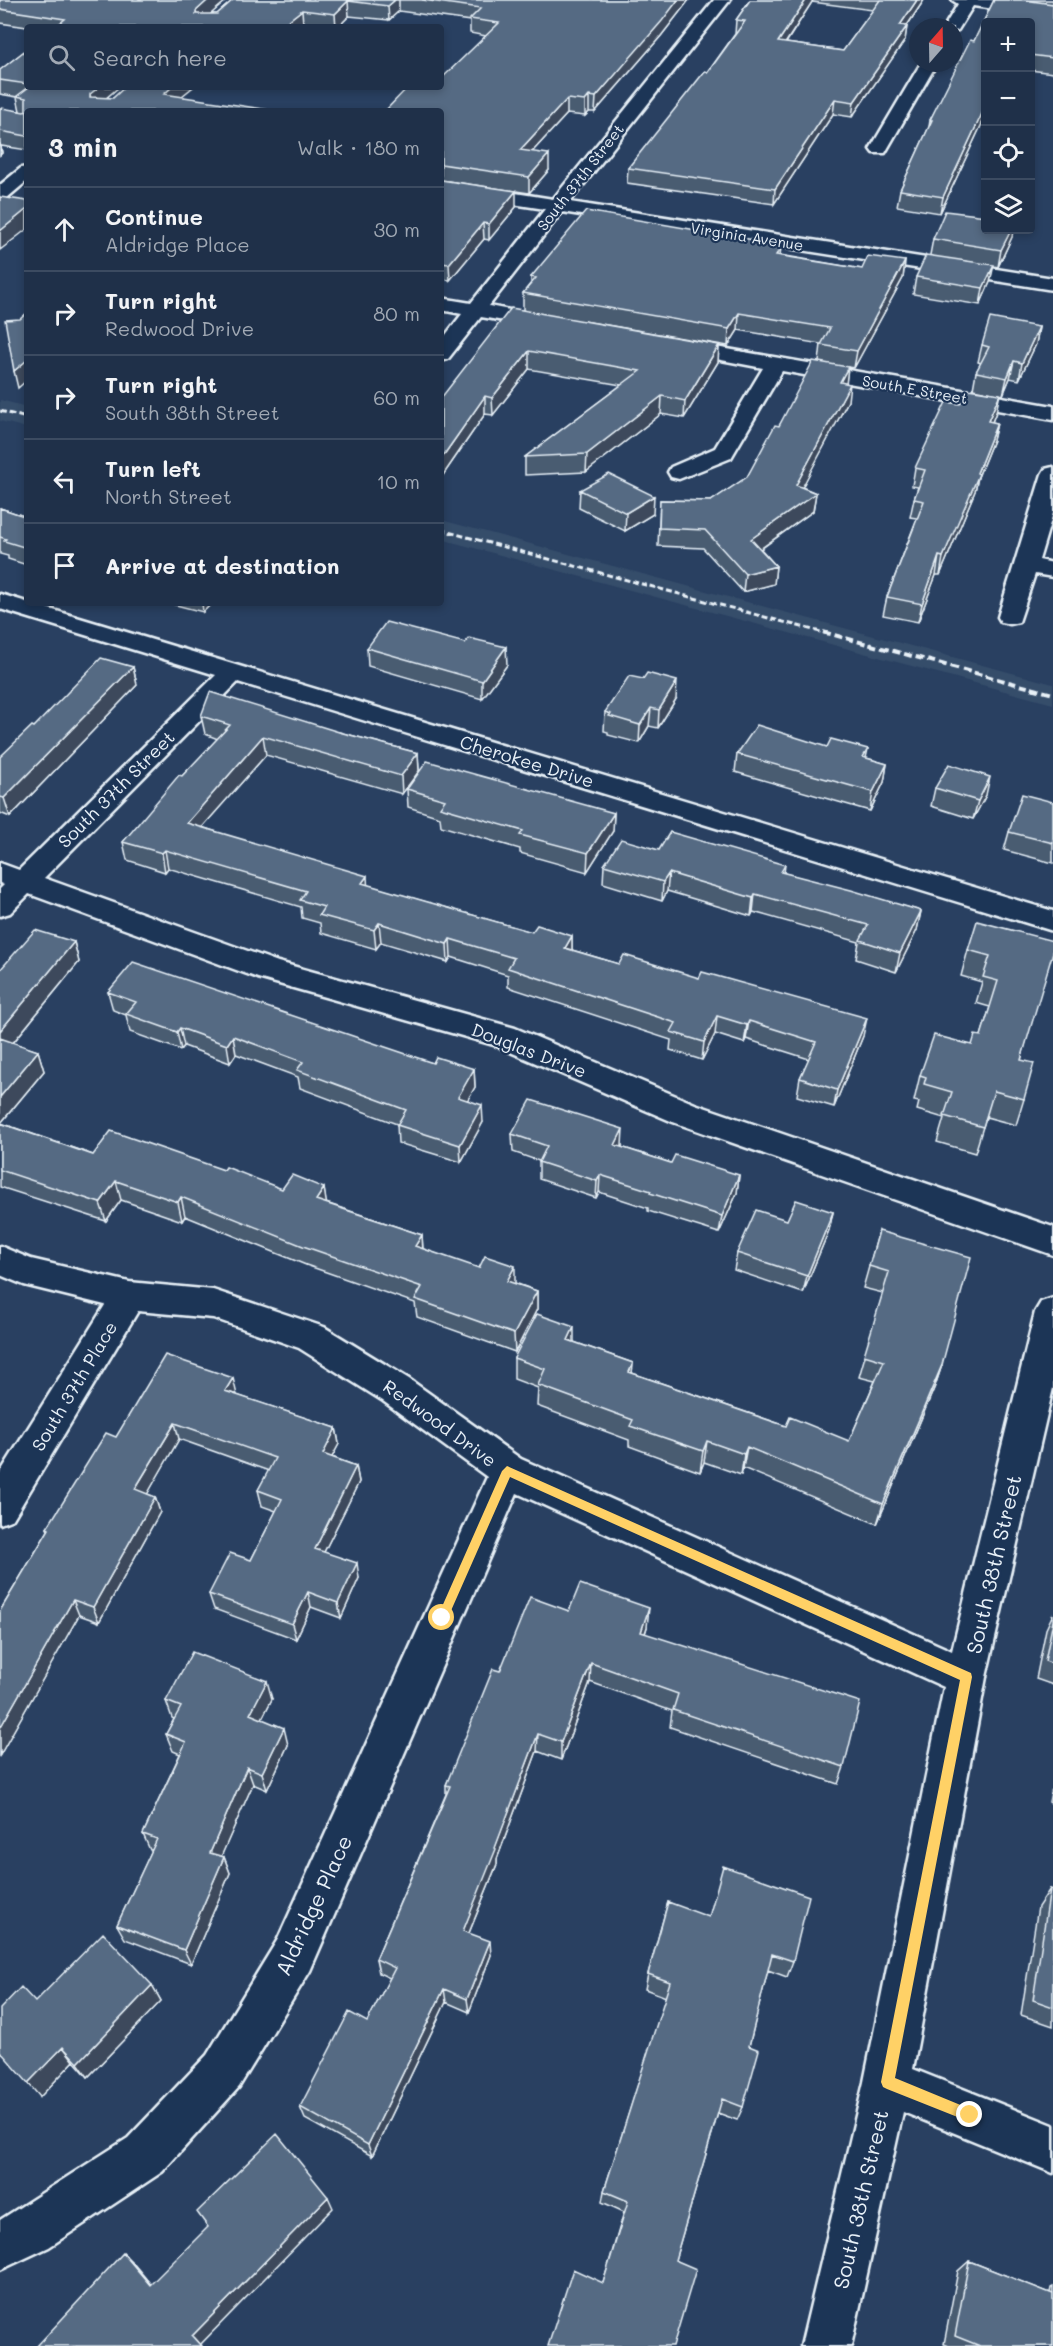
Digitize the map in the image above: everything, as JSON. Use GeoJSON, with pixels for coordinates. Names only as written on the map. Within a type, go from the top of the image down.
{"type":"FeatureCollection","features":[{"type":"Feature","properties":{"kind":"street","name":"South 37th Street"},"geometry":{"type":"LineString","coordinates":[[444,351],[722,0]]}},
{"type":"Feature","properties":{"kind":"street"},"geometry":{"type":"LineString","coordinates":[[956,18],[964,1],[1053,12]]}},
{"type":"Feature","properties":{"kind":"street"},"geometry":{"type":"LineString","coordinates":[[879,149],[925,72]]}},
{"type":"Feature","properties":{"kind":"street"},"geometry":{"type":"LineString","coordinates":[[0,194],[24,174]]}},
{"type":"Feature","properties":{"kind":"street","name":"Virginia Avenue"},"geometry":{"type":"LineString","coordinates":[[444,187],[1053,284]]}},
{"type":"Feature","properties":{"kind":"street"},"geometry":{"type":"LineString","coordinates":[[444,304],[569,327]]}},
{"type":"Feature","properties":{"kind":"street","name":"South E Street"},"geometry":{"type":"LineString","coordinates":[[661,343],[1053,413]]}},
{"type":"Feature","properties":{"kind":"street"},"geometry":{"type":"LineString","coordinates":[[679,472],[723,453],[776,364]]}},
{"type":"Feature","properties":{"kind":"street"},"geometry":{"type":"LineString","coordinates":[[1010,617],[1053,474]]}},
{"type":"Feature","properties":{"kind":"street"},"geometry":{"type":"LineString","coordinates":[[1025,565],[1053,570]]}},
{"type":"Feature","properties":{"kind":"street","name":"Cherokee Drive"},"geometry":{"type":"LineString","coordinates":[[0,601],[1053,921]]}},
{"type":"Feature","properties":{"kind":"street","name":"South 37th Street"},"geometry":{"type":"LineString","coordinates":[[0,906],[12,877],[233,672]]}},
{"type":"Feature","properties":{"kind":"street","name":"Douglas Drive"},"geometry":{"type":"LineString","coordinates":[[12,877],[269,970],[504,1036],[684,1113],[1053,1241]]}},
{"type":"Feature","properties":{"kind":"street","name":"Redwood Drive"},"geometry":{"type":"LineString","coordinates":[[0,1260],[24,1271],[129,1296],[213,1304],[311,1337],[396,1390],[507,1471],[966,1677]]}},
{"type":"Feature","properties":{"kind":"street","name":"South 37th Place"},"geometry":{"type":"LineString","coordinates":[[0,1507],[129,1296]]}},
{"type":"Feature","properties":{"kind":"street","name":"South 38th Street"},"geometry":{"type":"LineString","coordinates":[[826,2346],[887,2082],[966,1677],[1053,1312]]}},
{"type":"Feature","properties":{"kind":"street","name":"Aldridge Place"},"geometry":{"type":"LineString","coordinates":[[0,2246],[32,2230],[145,2155],[223,2071],[294,1954],[507,1471]]}},
{"type":"Feature","properties":{"kind":"street"},"geometry":{"type":"LineString","coordinates":[[887,2082],[1053,2149]]}},
{"type":"Feature","properties":{"kind":"shaded area"},"geometry":{"type":"Polygon","coordinates":[[[0,400],[24,406],[24,427],[0,421],[0,400]]]}},
{"type":"Feature","properties":{"kind":"shaded area"},"geometry":{"type":"Polygon","coordinates":[[[444,521],[1053,684],[1053,704],[444,540],[444,521]]]}},
{"type":"Feature","properties":{"kind":"building"},"geometry":{"type":"Polygon","coordinates":[[[0,0],[208,0],[196,11],[196,14],[217,14],[233,0],[395,0],[388,6],[348,1],[335,14],[302,10],[284,24],[59,24],[65,19],[0,9],[0,0]]]}},
{"type":"Feature","properties":{"kind":"building"},"geometry":{"type":"Polygon","coordinates":[[[422,0],[678,0],[596,97],[589,96],[585,101],[567,99],[520,150],[549,154],[529,177],[444,164],[444,108],[388,108],[405,90],[444,90],[444,76],[499,23],[470,19],[481,8],[422,0]]]}},
{"type":"Feature","properties":{"kind":"building"},"geometry":{"type":"Polygon","coordinates":[[[750,0],[806,0],[778,42],[843,51],[880,0],[917,0],[900,25],[907,26],[854,102],[835,99],[775,189],[628,168],[705,71],[708,72],[745,21],[736,20],[750,0]]]}},
{"type":"Feature","properties":{"kind":"building"},"geometry":{"type":"Polygon","coordinates":[[[994,0],[1024,0],[1053,4],[1053,58],[1035,56],[1035,18],[985,18],[994,0]]]}},
{"type":"Feature","properties":{"kind":"building"},"geometry":{"type":"Polygon","coordinates":[[[981,27],[981,116],[943,197],[900,190],[932,120],[930,120],[954,72],[963,72],[963,54],[970,40],[974,41],[981,27]]]}},
{"type":"Feature","properties":{"kind":"building"},"geometry":{"type":"Polygon","coordinates":[[[24,51],[24,84],[0,80],[0,70],[24,51]]]}},
{"type":"Feature","properties":{"kind":"building"},"geometry":{"type":"Polygon","coordinates":[[[25,90],[95,90],[90,97],[113,98],[122,90],[169,90],[164,94],[256,108],[26,108],[26,98],[17,96],[25,90]]]}},
{"type":"Feature","properties":{"kind":"building"},"geometry":{"type":"Polygon","coordinates":[[[0,109],[24,112],[24,135],[0,131],[0,109]]]}},
{"type":"Feature","properties":{"kind":"building"},"geometry":{"type":"Polygon","coordinates":[[[444,180],[516,191],[489,224],[483,223],[449,264],[444,263],[444,180]]]}},
{"type":"Feature","properties":{"kind":"building"},"geometry":{"type":"Polygon","coordinates":[[[0,197],[24,201],[24,211],[0,231],[0,197]]]}},
{"type":"Feature","properties":{"kind":"building"},"geometry":{"type":"Polygon","coordinates":[[[586,211],[766,242],[764,245],[781,248],[776,255],[862,269],[868,256],[905,261],[857,351],[821,345],[830,328],[739,313],[729,329],[523,293],[536,278],[531,277],[586,211]]]}},
{"type":"Feature","properties":{"kind":"building"},"geometry":{"type":"Polygon","coordinates":[[[945,211],[981,215],[981,234],[1009,234],[1001,250],[933,239],[945,211]]]}},
{"type":"Feature","properties":{"kind":"building"},"geometry":{"type":"Polygon","coordinates":[[[926,255],[994,265],[983,288],[916,277],[926,255]]]}},
{"type":"Feature","properties":{"kind":"building"},"geometry":{"type":"Polygon","coordinates":[[[511,308],[719,345],[685,401],[662,396],[587,454],[525,457],[640,371],[529,351],[492,398],[485,396],[444,455],[444,394],[511,308]]]}},
{"type":"Feature","properties":{"kind":"building"},"geometry":{"type":"Polygon","coordinates":[[[24,316],[24,363],[14,371],[5,320],[20,319],[24,316]]]}},
{"type":"Feature","properties":{"kind":"building"},"geometry":{"type":"Polygon","coordinates":[[[990,318],[1039,327],[1022,363],[1014,361],[1007,378],[976,372],[989,347],[982,345],[990,318]]]}},
{"type":"Feature","properties":{"kind":"building"},"geometry":{"type":"Polygon","coordinates":[[[813,361],[848,367],[840,382],[850,384],[796,485],[816,493],[751,539],[776,566],[745,574],[705,530],[659,528],[660,500],[711,501],[747,477],[775,425],[779,426],[813,361]]]}},
{"type":"Feature","properties":{"kind":"building"},"geometry":{"type":"Polygon","coordinates":[[[968,389],[1000,394],[988,421],[997,423],[977,473],[979,474],[943,557],[939,556],[922,604],[887,597],[924,501],[914,499],[925,470],[915,468],[946,402],[960,404],[968,389]]]}},
{"type":"Feature","properties":{"kind":"building"},"geometry":{"type":"Polygon","coordinates":[[[609,474],[654,496],[626,513],[580,490],[609,474]]]}},
{"type":"Feature","properties":{"kind":"building"},"geometry":{"type":"Polygon","coordinates":[[[0,508],[24,516],[24,547],[4,541],[6,539],[0,537],[0,508]]]}},
{"type":"Feature","properties":{"kind":"building"},"geometry":{"type":"Polygon","coordinates":[[[386,622],[465,643],[469,638],[506,647],[482,681],[367,648],[386,622]]]}},
{"type":"Feature","properties":{"kind":"building"},"geometry":{"type":"Polygon","coordinates":[[[101,658],[133,667],[4,798],[0,797],[0,757],[32,726],[34,727],[101,658]]]}},
{"type":"Feature","properties":{"kind":"building"},"geometry":{"type":"Polygon","coordinates":[[[647,673],[677,681],[659,710],[651,708],[640,725],[609,716],[611,714],[605,712],[629,676],[643,679],[647,673]]]}},
{"type":"Feature","properties":{"kind":"building"},"geometry":{"type":"Polygon","coordinates":[[[210,692],[339,732],[418,753],[401,776],[263,736],[187,823],[367,876],[362,883],[532,932],[537,925],[572,936],[565,948],[619,964],[624,955],[699,978],[702,972],[867,1018],[837,1090],[800,1078],[816,1042],[749,1021],[747,1025],[717,1016],[704,1042],[671,1032],[676,1023],[508,968],[514,958],[450,939],[447,944],[379,923],[374,930],[319,915],[324,907],[300,900],[306,891],[165,850],[162,853],[123,842],[179,775],[182,776],[230,725],[201,716],[210,692]]]}},
{"type":"Feature","properties":{"kind":"building"},"geometry":{"type":"Polygon","coordinates":[[[757,725],[827,747],[831,739],[868,749],[863,757],[887,764],[873,792],[737,754],[757,725]]]}},
{"type":"Feature","properties":{"kind":"building"},"geometry":{"type":"Polygon","coordinates":[[[427,761],[614,813],[588,853],[520,835],[523,831],[440,807],[445,800],[407,789],[427,761]]]}},
{"type":"Feature","properties":{"kind":"building"},"geometry":{"type":"Polygon","coordinates":[[[949,764],[990,777],[978,801],[935,788],[949,764]]]}},
{"type":"Feature","properties":{"kind":"building"},"geometry":{"type":"Polygon","coordinates":[[[1022,794],[1053,802],[1053,843],[1009,832],[1022,794]]]}},
{"type":"Feature","properties":{"kind":"building"},"geometry":{"type":"Polygon","coordinates":[[[670,832],[785,865],[781,872],[921,911],[900,953],[860,940],[868,925],[755,894],[753,898],[669,873],[663,882],[604,865],[621,839],[659,850],[670,832]]]}},
{"type":"Feature","properties":{"kind":"building"},"geometry":{"type":"Polygon","coordinates":[[[977,921],[1053,941],[1053,952],[1021,1060],[1034,1063],[1024,1099],[994,1091],[983,1127],[944,1116],[952,1092],[924,1084],[926,1077],[920,1075],[934,1035],[972,1045],[975,1035],[981,1036],[998,981],[983,977],[990,956],[968,950],[977,921]]]}},
{"type":"Feature","properties":{"kind":"building"},"geometry":{"type":"Polygon","coordinates":[[[35,930],[74,942],[0,1031],[0,970],[35,930]]]}},
{"type":"Feature","properties":{"kind":"building"},"geometry":{"type":"Polygon","coordinates":[[[133,962],[433,1063],[436,1057],[474,1069],[458,1097],[482,1105],[460,1145],[397,1125],[406,1110],[297,1070],[303,1062],[233,1036],[227,1045],[180,1028],[177,1032],[126,1014],[136,1002],[108,992],[133,962]]]}},
{"type":"Feature","properties":{"kind":"building"},"geometry":{"type":"Polygon","coordinates":[[[0,1038],[38,1051],[0,1097],[0,1038]]]}},
{"type":"Feature","properties":{"kind":"building"},"geometry":{"type":"Polygon","coordinates":[[[531,1100],[623,1129],[615,1145],[671,1163],[675,1155],[739,1175],[722,1216],[600,1175],[597,1181],[539,1162],[547,1146],[512,1134],[531,1100]]]}},
{"type":"Feature","properties":{"kind":"building"},"geometry":{"type":"Polygon","coordinates":[[[0,1123],[93,1155],[111,1131],[224,1170],[226,1167],[282,1189],[292,1175],[324,1188],[316,1200],[422,1235],[415,1246],[479,1268],[485,1256],[515,1266],[507,1281],[537,1291],[514,1334],[415,1299],[422,1287],[303,1246],[181,1197],[178,1202],[116,1181],[100,1203],[0,1170],[0,1123]]]}},
{"type":"Feature","properties":{"kind":"building"},"geometry":{"type":"Polygon","coordinates":[[[796,1200],[833,1212],[807,1276],[737,1253],[756,1210],[787,1220],[796,1200]]]}},
{"type":"Feature","properties":{"kind":"building"},"geometry":{"type":"Polygon","coordinates":[[[879,1231],[971,1257],[942,1365],[883,1504],[747,1447],[744,1454],[707,1441],[703,1451],[630,1426],[633,1420],[538,1385],[545,1369],[514,1358],[537,1314],[574,1327],[568,1340],[633,1363],[629,1372],[786,1426],[790,1417],[849,1441],[884,1361],[864,1355],[889,1272],[869,1266],[879,1231]]]}},
{"type":"Feature","properties":{"kind":"building"},"geometry":{"type":"Polygon","coordinates":[[[165,1355],[233,1378],[225,1391],[336,1428],[323,1454],[356,1466],[315,1549],[357,1563],[338,1603],[308,1592],[292,1624],[209,1594],[230,1553],[251,1560],[282,1499],[258,1490],[275,1458],[175,1423],[135,1489],[155,1497],[93,1607],[73,1600],[0,1728],[0,1611],[49,1529],[47,1528],[106,1433],[116,1437],[165,1355]]]}},
{"type":"Feature","properties":{"kind":"building"},"geometry":{"type":"Polygon","coordinates":[[[580,1584],[649,1608],[641,1632],[860,1702],[844,1767],[673,1710],[678,1694],[591,1663],[561,1742],[538,1734],[463,1931],[490,1941],[467,1999],[444,1989],[368,2145],[300,2107],[349,2012],[367,2022],[395,1968],[376,1959],[450,1786],[446,1785],[493,1669],[500,1671],[530,1597],[569,1611],[580,1584]]]}},
{"type":"Feature","properties":{"kind":"building"},"geometry":{"type":"Polygon","coordinates":[[[1053,1621],[1053,1664],[1045,1661],[1053,1621]]]}},
{"type":"Feature","properties":{"kind":"building"},"geometry":{"type":"Polygon","coordinates":[[[192,1652],[267,1681],[250,1714],[284,1728],[262,1773],[247,1767],[210,1853],[224,1857],[184,1950],[117,1925],[157,1839],[143,1834],[186,1742],[166,1734],[181,1707],[166,1701],[192,1652]]]}},
{"type":"Feature","properties":{"kind":"building"},"geometry":{"type":"Polygon","coordinates":[[[723,1866],[809,1896],[793,1961],[772,1954],[749,2046],[759,2050],[743,2107],[722,2099],[675,2260],[696,2269],[673,2346],[548,2346],[573,2269],[603,2283],[628,2201],[604,2191],[670,1982],[648,1974],[668,1902],[709,1917],[723,1866]]]}},
{"type":"Feature","properties":{"kind":"building"},"geometry":{"type":"Polygon","coordinates":[[[1050,1889],[1053,1890],[1053,2007],[1033,2000],[1050,1889]]]}},
{"type":"Feature","properties":{"kind":"building"},"geometry":{"type":"Polygon","coordinates":[[[103,1933],[152,1985],[78,2063],[63,2047],[28,2083],[0,2051],[0,2009],[21,1987],[35,2002],[103,1933]]]}},
{"type":"Feature","properties":{"kind":"building"},"geometry":{"type":"Polygon","coordinates":[[[277,2134],[328,2197],[192,2336],[201,2346],[37,2346],[123,2253],[150,2285],[208,2227],[197,2212],[277,2134]]]}},
{"type":"Feature","properties":{"kind":"building"},"geometry":{"type":"Polygon","coordinates":[[[969,2261],[1053,2294],[1053,2346],[980,2346],[955,2336],[969,2261]]]}},
{"type":"Feature","properties":{"kind":"railway"},"geometry":{"type":"LineString","coordinates":[[0,411],[24,417]]}},
{"type":"Feature","properties":{"kind":"railway"},"geometry":{"type":"LineString","coordinates":[[444,531],[828,634]]}},
{"type":"Feature","properties":{"kind":"railway"},"geometry":{"type":"LineString","coordinates":[[823,632],[1053,694]]}},
{"type":"Feature","properties":{"kind":"route"},"geometry":{"type":"LineString","coordinates":[[442,1618],[507,1471],[966,1677],[887,2082],[970,2115]]}}]}
